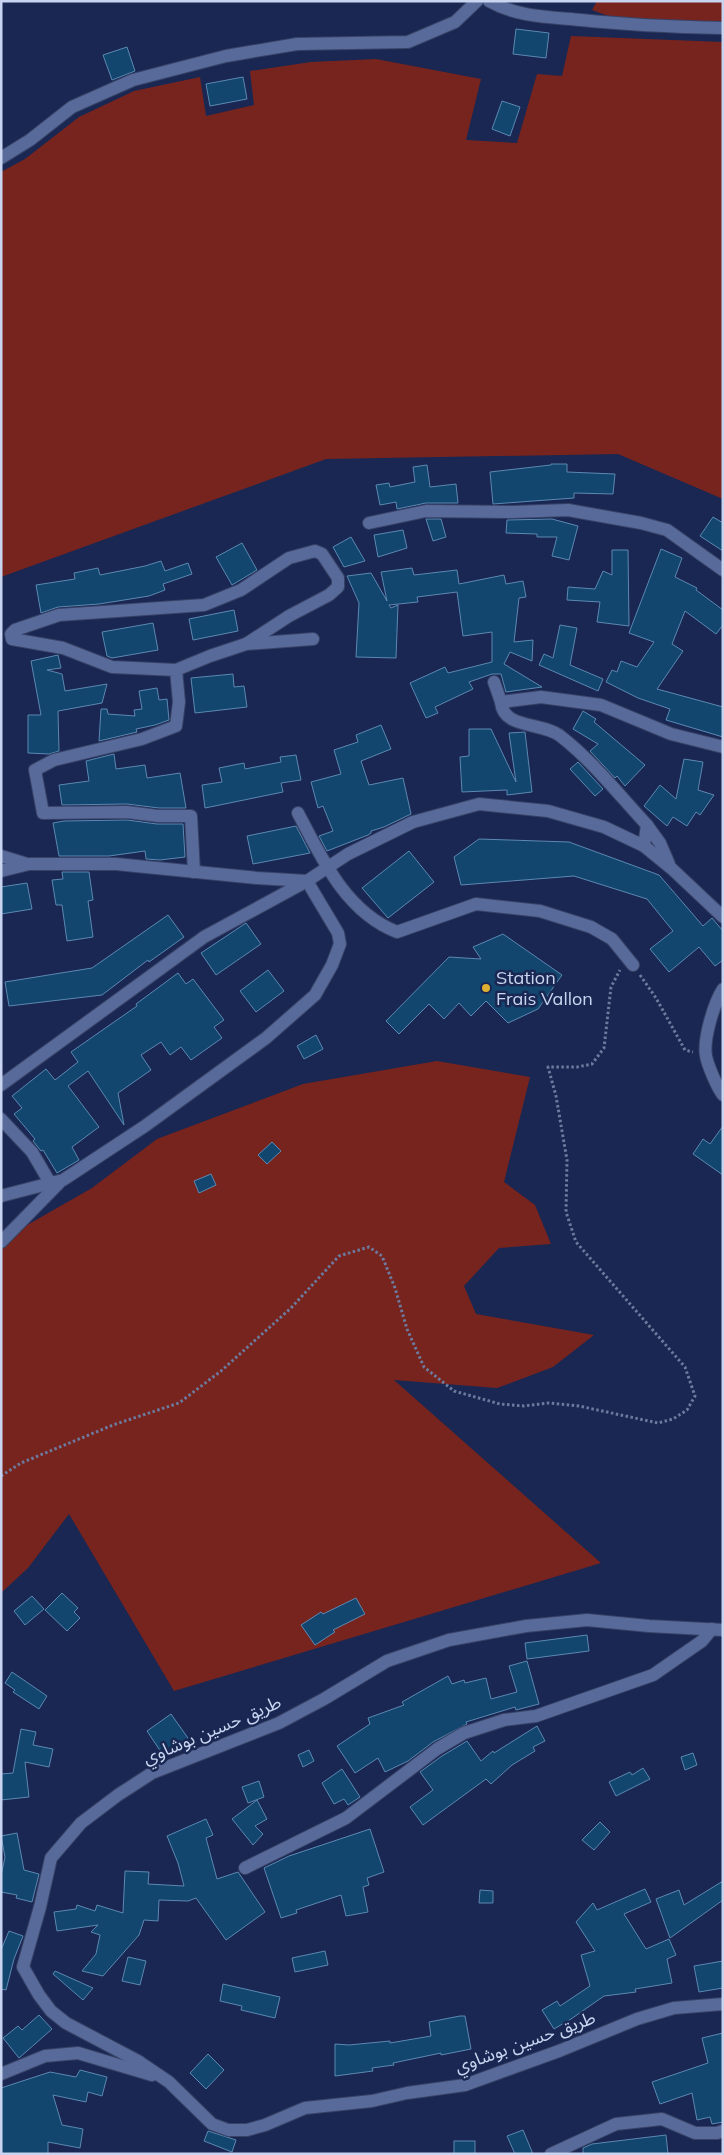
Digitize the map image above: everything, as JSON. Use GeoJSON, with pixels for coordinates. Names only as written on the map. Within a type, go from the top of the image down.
{"type":"FeatureCollection","features":[{"type":"Feature","properties":{"kind":"street"},"geometry":{"type":"LineString","coordinates":[[1,158],[30,140],[72,107],[133,80],[226,56],[297,44],[408,42],[455,22],[477,1]]}},
{"type":"Feature","properties":{"kind":"street"},"geometry":{"type":"LineString","coordinates":[[488,1],[505,10],[534,16],[650,27],[723,28]]}},
{"type":"Feature","properties":{"kind":"street"},"geometry":{"type":"LineString","coordinates":[[369,523],[426,511],[513,512],[568,510],[641,523],[667,530],[723,570]]}},
{"type":"Feature","properties":{"kind":"street"},"geometry":{"type":"LineString","coordinates":[[246,644],[289,616],[329,595],[338,587],[338,578],[322,554],[315,551],[290,558],[241,590],[204,605],[59,615],[15,630],[10,634],[12,639],[63,648],[112,667],[176,670],[246,644],[313,639]]}},
{"type":"Feature","properties":{"kind":"street"},"geometry":{"type":"LineString","coordinates":[[176,670],[179,702],[176,726],[142,739],[54,760],[34,770],[43,813],[126,812],[158,816],[191,816],[194,872]]}},
{"type":"Feature","properties":{"kind":"street"},"geometry":{"type":"LineString","coordinates":[[494,682],[501,702],[501,710],[512,720],[542,727],[558,734],[587,760],[647,825],[660,843],[671,868]]}},
{"type":"Feature","properties":{"kind":"street"},"geometry":{"type":"LineString","coordinates":[[501,702],[541,697],[601,705],[671,734],[723,747]]}},
{"type":"Feature","properties":{"kind":"street"},"geometry":{"type":"LineString","coordinates":[[1,1086],[204,937],[307,881],[348,854],[413,822],[478,804],[548,811],[604,827],[644,846],[671,868],[723,918]]}},
{"type":"Feature","properties":{"kind":"street"},"geometry":{"type":"LineString","coordinates":[[298,813],[326,868],[367,916],[380,925],[397,932],[476,904],[540,911],[591,927],[612,939],[633,965]]}},
{"type":"Feature","properties":{"kind":"street"},"geometry":{"type":"LineString","coordinates":[[644,846],[647,825]]}},
{"type":"Feature","properties":{"kind":"street"},"geometry":{"type":"LineString","coordinates":[[1,856],[29,864]]}},
{"type":"Feature","properties":{"kind":"street"},"geometry":{"type":"LineString","coordinates":[[1,871],[29,864],[116,864],[307,881]]}},
{"type":"Feature","properties":{"kind":"street"},"geometry":{"type":"LineString","coordinates":[[1,1242],[55,1184],[145,1126],[266,1038],[315,995],[332,965],[340,944],[338,933],[307,881]]}},
{"type":"Feature","properties":{"kind":"street"},"geometry":{"type":"LineString","coordinates":[[721,997],[710,1019],[706,1055],[723,1096]]}},
{"type":"Feature","properties":{"kind":"street"},"geometry":{"type":"LineString","coordinates":[[1,1119],[32,1152],[55,1184]]}},
{"type":"Feature","properties":{"kind":"street"},"geometry":{"type":"LineString","coordinates":[[1,1196],[55,1184]]}},
{"type":"Feature","properties":{"kind":"street","name":"طريق حسين بوشاوي"},"geometry":{"type":"LineString","coordinates":[[718,1629],[649,1626],[587,1620],[526,1626],[449,1640],[387,1661],[324,1699],[279,1723],[152,1773],[118,1795],[81,1823],[51,1858],[40,1907],[23,1967],[39,1995],[51,2011],[66,2023],[138,2060],[169,2082],[212,2124],[228,2130],[247,2130],[265,2125],[306,2108],[372,2101],[407,2093],[465,2085],[550,2054],[637,2019],[674,2008],[723,2004]]}},
{"type":"Feature","properties":{"kind":"street"},"geometry":{"type":"LineString","coordinates":[[245,1868],[346,1818],[437,1750],[464,1733],[504,1720],[536,1716],[653,1675],[718,1629]]}},
{"type":"Feature","properties":{"kind":"street"},"geometry":{"type":"LineString","coordinates":[[1,2074],[45,2056],[78,2053],[161,2077]]}},
{"type":"Feature","properties":{"kind":"street"},"geometry":{"type":"LineString","coordinates":[[551,2154],[616,2124],[662,2119],[695,2134],[723,2131]]}},
{"type":"Feature","properties":{"kind":"path"},"geometry":{"type":"LineString","coordinates":[[1,1476],[21,1463],[113,1425],[179,1403],[221,1371],[291,1308],[339,1256],[370,1246],[382,1256],[395,1288],[406,1329],[424,1368],[454,1391],[500,1404],[524,1406],[548,1403],[579,1406],[658,1423],[673,1418],[687,1410],[695,1396],[685,1367],[576,1242],[566,1212],[567,1160],[556,1096],[548,1067],[577,1067],[592,1064],[604,1048],[611,987],[621,968],[633,965],[656,998],[684,1050],[706,1055]]}},
{"type":"Feature","properties":{"kind":"shaded area"},"geometry":{"type":"Polygon","coordinates":[[[597,1],[723,1],[723,24],[619,20],[592,10],[597,1]]]}},
{"type":"Feature","properties":{"kind":"shaded area"},"geometry":{"type":"Polygon","coordinates":[[[571,36],[723,42],[723,499],[618,454],[326,459],[1,577],[1,172],[25,159],[79,117],[134,91],[200,77],[206,116],[254,105],[250,71],[311,62],[376,59],[481,79],[466,140],[517,143],[537,74],[562,76],[571,36]]]}},
{"type":"Feature","properties":{"kind":"shaded area"},"geometry":{"type":"Polygon","coordinates":[[[437,1061],[530,1077],[504,1182],[535,1205],[551,1244],[499,1248],[464,1286],[476,1314],[594,1335],[553,1367],[497,1388],[394,1380],[601,1563],[174,1691],[69,1514],[28,1568],[1,1593],[1,1240],[92,1188],[157,1139],[303,1084],[437,1061]]]}},
{"type":"Feature","properties":{"kind":"building"},"geometry":{"type":"Polygon","coordinates":[[[516,29],[549,33],[546,58],[513,54],[516,29]]]}},
{"type":"Feature","properties":{"kind":"building"},"geometry":{"type":"Polygon","coordinates":[[[127,47],[135,71],[112,80],[103,55],[127,47]]]}},
{"type":"Feature","properties":{"kind":"building"},"geometry":{"type":"Polygon","coordinates":[[[243,77],[247,99],[210,106],[206,84],[243,77]]]}},
{"type":"Feature","properties":{"kind":"building"},"geometry":{"type":"Polygon","coordinates":[[[502,101],[520,107],[510,136],[492,129],[502,101]]]}},
{"type":"Feature","properties":{"kind":"building"},"geometry":{"type":"Polygon","coordinates":[[[551,464],[567,464],[567,472],[615,474],[613,494],[574,493],[574,498],[493,504],[490,472],[551,464]]]}},
{"type":"Feature","properties":{"kind":"building"},"geometry":{"type":"Polygon","coordinates":[[[427,465],[430,487],[456,484],[458,503],[426,503],[397,509],[396,502],[380,505],[376,485],[389,483],[390,487],[415,482],[413,467],[427,465]]]}},
{"type":"Feature","properties":{"kind":"building"},"geometry":{"type":"Polygon","coordinates":[[[713,517],[723,523],[723,551],[700,536],[713,517]]]}},
{"type":"Feature","properties":{"kind":"building"},"geometry":{"type":"Polygon","coordinates":[[[426,519],[441,519],[446,537],[433,541],[426,519]]]}},
{"type":"Feature","properties":{"kind":"building"},"geometry":{"type":"Polygon","coordinates":[[[552,519],[578,526],[569,560],[552,556],[557,537],[537,537],[537,534],[506,533],[507,520],[552,519]]]}},
{"type":"Feature","properties":{"kind":"building"},"geometry":{"type":"Polygon","coordinates":[[[403,530],[407,548],[378,557],[374,535],[403,530]]]}},
{"type":"Feature","properties":{"kind":"building"},"geometry":{"type":"Polygon","coordinates":[[[351,537],[365,561],[344,567],[333,547],[351,537]]]}},
{"type":"Feature","properties":{"kind":"building"},"geometry":{"type":"Polygon","coordinates":[[[242,543],[257,570],[232,585],[216,557],[242,543]]]}},
{"type":"Feature","properties":{"kind":"building"},"geometry":{"type":"Polygon","coordinates":[[[661,549],[682,558],[675,577],[697,588],[696,590],[723,610],[723,625],[716,634],[685,611],[672,644],[683,651],[657,689],[723,707],[723,737],[666,720],[670,709],[638,698],[606,682],[612,670],[617,672],[621,661],[637,667],[654,642],[629,633],[661,549]]]}},
{"type":"Feature","properties":{"kind":"building"},"geometry":{"type":"Polygon","coordinates":[[[612,550],[628,550],[629,626],[597,622],[600,602],[567,600],[568,587],[595,589],[603,571],[612,575],[612,550]]]}},
{"type":"Feature","properties":{"kind":"building"},"geometry":{"type":"Polygon","coordinates":[[[161,561],[165,571],[188,563],[192,574],[163,584],[165,590],[149,596],[99,604],[58,607],[41,613],[36,585],[75,579],[74,573],[98,568],[100,575],[161,561]]]}},
{"type":"Feature","properties":{"kind":"building"},"geometry":{"type":"Polygon","coordinates":[[[412,568],[414,575],[457,570],[459,584],[504,575],[506,584],[523,581],[526,597],[519,598],[514,642],[533,640],[532,661],[510,652],[504,664],[542,687],[506,692],[501,674],[492,674],[469,682],[473,689],[435,707],[438,713],[426,718],[410,683],[445,667],[448,673],[492,662],[492,632],[463,636],[457,592],[417,597],[418,602],[389,605],[391,608],[398,605],[396,658],[356,657],[359,603],[347,576],[371,573],[387,601],[381,572],[412,568]]]}},
{"type":"Feature","properties":{"kind":"building"},"geometry":{"type":"Polygon","coordinates":[[[234,610],[238,631],[193,640],[189,619],[234,610]]]}},
{"type":"Feature","properties":{"kind":"building"},"geometry":{"type":"Polygon","coordinates":[[[153,623],[158,650],[112,658],[107,656],[102,632],[153,623]]]}},
{"type":"Feature","properties":{"kind":"building"},"geometry":{"type":"Polygon","coordinates":[[[560,625],[577,628],[570,665],[603,679],[598,691],[539,665],[544,654],[553,658],[560,625]]]}},
{"type":"Feature","properties":{"kind":"building"},"geometry":{"type":"Polygon","coordinates":[[[58,655],[61,668],[47,670],[62,674],[65,691],[107,684],[102,703],[58,711],[59,751],[49,754],[28,753],[28,715],[41,715],[31,661],[58,655]]]}},
{"type":"Feature","properties":{"kind":"building"},"geometry":{"type":"Polygon","coordinates":[[[233,674],[234,687],[244,686],[247,707],[195,713],[191,678],[233,674]]]}},
{"type":"Feature","properties":{"kind":"building"},"geometry":{"type":"Polygon","coordinates":[[[157,688],[159,700],[167,699],[169,720],[136,729],[137,732],[99,741],[101,709],[107,709],[108,714],[135,716],[134,710],[142,709],[139,691],[157,688]]]}},
{"type":"Feature","properties":{"kind":"building"},"geometry":{"type":"Polygon","coordinates":[[[583,711],[596,719],[594,722],[645,765],[625,786],[590,751],[598,744],[573,729],[583,711]]]}},
{"type":"Feature","properties":{"kind":"building"},"geometry":{"type":"Polygon","coordinates":[[[381,725],[391,749],[361,761],[369,785],[403,778],[411,814],[371,831],[368,835],[327,851],[319,836],[333,831],[323,806],[318,808],[311,782],[341,774],[334,750],[358,742],[356,735],[381,725]]]}},
{"type":"Feature","properties":{"kind":"building"},"geometry":{"type":"Polygon","coordinates":[[[469,729],[491,729],[516,782],[509,733],[525,732],[532,792],[507,795],[507,790],[462,792],[460,757],[469,756],[469,729]]]}},
{"type":"Feature","properties":{"kind":"building"},"geometry":{"type":"Polygon","coordinates":[[[114,754],[116,769],[145,765],[147,778],[180,773],[186,808],[159,808],[127,804],[62,805],[59,785],[89,781],[86,761],[114,754]]]}},
{"type":"Feature","properties":{"kind":"building"},"geometry":{"type":"Polygon","coordinates":[[[296,755],[301,780],[281,783],[283,792],[205,808],[202,785],[222,782],[219,768],[244,763],[245,769],[281,762],[280,757],[296,755]]]}},
{"type":"Feature","properties":{"kind":"building"},"geometry":{"type":"Polygon","coordinates":[[[684,759],[703,762],[698,790],[714,795],[700,815],[696,812],[687,826],[673,817],[667,826],[644,806],[660,785],[676,799],[684,759]]]}},
{"type":"Feature","properties":{"kind":"building"},"geometry":{"type":"Polygon","coordinates":[[[578,762],[603,789],[595,796],[570,769],[578,762]]]}},
{"type":"Feature","properties":{"kind":"building"},"geometry":{"type":"Polygon","coordinates":[[[127,820],[157,824],[183,824],[185,857],[160,860],[146,859],[145,851],[109,856],[59,856],[53,823],[64,821],[127,820]]]}},
{"type":"Feature","properties":{"kind":"building"},"geometry":{"type":"Polygon","coordinates":[[[296,826],[310,853],[253,864],[247,836],[296,826]]]}},
{"type":"Feature","properties":{"kind":"building"},"geometry":{"type":"Polygon","coordinates":[[[479,839],[569,842],[659,875],[703,926],[712,918],[723,931],[723,960],[715,966],[699,947],[669,972],[650,949],[673,931],[647,899],[574,876],[461,885],[454,857],[479,839]]]}},
{"type":"Feature","properties":{"kind":"building"},"geometry":{"type":"Polygon","coordinates":[[[409,851],[434,882],[388,918],[362,888],[409,851]]]}},
{"type":"Feature","properties":{"kind":"building"},"geometry":{"type":"Polygon","coordinates":[[[62,872],[89,872],[93,900],[88,901],[93,937],[67,941],[62,905],[56,905],[52,880],[63,879],[62,872]]]}},
{"type":"Feature","properties":{"kind":"building"},"geometry":{"type":"Polygon","coordinates":[[[27,883],[32,909],[1,914],[1,887],[27,883]]]}},
{"type":"Feature","properties":{"kind":"building"},"geometry":{"type":"Polygon","coordinates":[[[168,915],[184,937],[149,962],[148,960],[102,995],[9,1006],[5,982],[92,968],[168,915]]]}},
{"type":"Feature","properties":{"kind":"building"},"geometry":{"type":"Polygon","coordinates":[[[246,923],[261,944],[216,975],[201,953],[246,923]]]}},
{"type":"Feature","properties":{"kind":"building","name":"Station Frais Vallon"},"geometry":{"type":"Polygon","coordinates":[[[503,934],[562,975],[538,1009],[508,1023],[486,1001],[471,1016],[459,1003],[444,1019],[429,1004],[399,1034],[386,1021],[449,957],[481,959],[473,947],[503,934]]]}},
{"type":"Feature","properties":{"kind":"building"},"geometry":{"type":"Polygon","coordinates":[[[268,970],[284,991],[256,1012],[240,991],[268,970]]]}},
{"type":"Feature","properties":{"kind":"building"},"geometry":{"type":"Polygon","coordinates":[[[178,973],[186,984],[193,979],[224,1020],[214,1027],[222,1038],[191,1060],[181,1047],[170,1055],[161,1042],[141,1055],[151,1070],[118,1093],[124,1125],[88,1071],[68,1086],[99,1127],[72,1147],[79,1160],[57,1173],[43,1150],[41,1151],[33,1141],[35,1139],[14,1114],[22,1108],[12,1096],[46,1069],[55,1080],[78,1062],[71,1052],[137,1006],[136,1004],[178,973]]]}},
{"type":"Feature","properties":{"kind":"building"},"geometry":{"type":"Polygon","coordinates":[[[316,1035],[323,1049],[304,1059],[297,1046],[316,1035]]]}},
{"type":"Feature","properties":{"kind":"building"},"geometry":{"type":"Polygon","coordinates":[[[723,1126],[723,1175],[693,1154],[703,1139],[710,1144],[723,1126]]]}},
{"type":"Feature","properties":{"kind":"building"},"geometry":{"type":"Polygon","coordinates":[[[272,1142],[281,1151],[267,1164],[258,1155],[272,1142]]]}},
{"type":"Feature","properties":{"kind":"building"},"geometry":{"type":"Polygon","coordinates":[[[211,1174],[216,1185],[199,1193],[194,1181],[211,1174]]]}},
{"type":"Feature","properties":{"kind":"building"},"geometry":{"type":"Polygon","coordinates":[[[62,1593],[78,1608],[74,1612],[80,1618],[67,1631],[45,1610],[62,1593]]]}},
{"type":"Feature","properties":{"kind":"building"},"geometry":{"type":"Polygon","coordinates":[[[32,1596],[44,1609],[25,1625],[14,1611],[32,1596]]]}},
{"type":"Feature","properties":{"kind":"building"},"geometry":{"type":"Polygon","coordinates":[[[356,1598],[365,1614],[333,1630],[335,1632],[315,1645],[301,1625],[321,1612],[323,1614],[356,1598]]]}},
{"type":"Feature","properties":{"kind":"building"},"geometry":{"type":"Polygon","coordinates":[[[587,1635],[589,1651],[527,1659],[525,1643],[587,1635]]]}},
{"type":"Feature","properties":{"kind":"building"},"geometry":{"type":"Polygon","coordinates":[[[527,1661],[539,1704],[516,1710],[515,1707],[466,1722],[467,1724],[433,1742],[408,1761],[385,1772],[378,1758],[355,1773],[337,1746],[370,1724],[368,1718],[404,1705],[402,1702],[448,1676],[452,1684],[464,1680],[465,1683],[486,1678],[491,1699],[517,1692],[509,1666],[527,1661]]]}},
{"type":"Feature","properties":{"kind":"building"},"geometry":{"type":"Polygon","coordinates":[[[12,1672],[47,1696],[39,1709],[13,1692],[15,1690],[5,1683],[12,1672]]]}},
{"type":"Feature","properties":{"kind":"building"},"geometry":{"type":"Polygon","coordinates":[[[171,1714],[190,1741],[165,1758],[147,1731],[171,1714]]]}},
{"type":"Feature","properties":{"kind":"building"},"geometry":{"type":"Polygon","coordinates":[[[537,1726],[545,1741],[533,1747],[535,1751],[512,1765],[491,1784],[486,1779],[423,1825],[410,1807],[433,1790],[420,1772],[467,1741],[481,1761],[493,1751],[494,1753],[537,1726]]]}},
{"type":"Feature","properties":{"kind":"building"},"geometry":{"type":"Polygon","coordinates":[[[21,1729],[36,1732],[33,1745],[53,1749],[49,1767],[25,1762],[29,1797],[1,1800],[1,1774],[13,1773],[21,1729]]]}},
{"type":"Feature","properties":{"kind":"building"},"geometry":{"type":"Polygon","coordinates":[[[309,1750],[314,1761],[303,1767],[298,1755],[309,1750]]]}},
{"type":"Feature","properties":{"kind":"building"},"geometry":{"type":"Polygon","coordinates":[[[693,1753],[697,1765],[685,1770],[681,1757],[693,1753]]]}},
{"type":"Feature","properties":{"kind":"building"},"geometry":{"type":"Polygon","coordinates":[[[643,1768],[650,1779],[616,1796],[609,1782],[630,1772],[632,1775],[643,1768]]]}},
{"type":"Feature","properties":{"kind":"building"},"geometry":{"type":"Polygon","coordinates":[[[342,1769],[360,1797],[348,1805],[344,1799],[334,1804],[322,1783],[342,1769]]]}},
{"type":"Feature","properties":{"kind":"building"},"geometry":{"type":"Polygon","coordinates":[[[259,1781],[264,1797],[248,1803],[242,1787],[259,1781]]]}},
{"type":"Feature","properties":{"kind":"building"},"geometry":{"type":"Polygon","coordinates":[[[257,1800],[267,1819],[255,1826],[263,1834],[253,1845],[232,1819],[257,1800]]]}},
{"type":"Feature","properties":{"kind":"building"},"geometry":{"type":"Polygon","coordinates":[[[206,1819],[213,1835],[206,1838],[217,1879],[238,1872],[265,1912],[226,1940],[196,1898],[188,1901],[159,1900],[158,1921],[144,1920],[139,1935],[103,1976],[82,1971],[96,1954],[100,1935],[91,1932],[98,1925],[57,1931],[54,1912],[76,1909],[77,1905],[95,1911],[97,1905],[123,1913],[125,1871],[149,1872],[148,1884],[184,1886],[178,1863],[167,1836],[206,1819]]]}},
{"type":"Feature","properties":{"kind":"building"},"geometry":{"type":"Polygon","coordinates":[[[600,1822],[610,1832],[594,1850],[582,1840],[600,1822]]]}},
{"type":"Feature","properties":{"kind":"building"},"geometry":{"type":"Polygon","coordinates":[[[370,1829],[384,1872],[367,1878],[369,1885],[363,1887],[368,1912],[346,1916],[341,1895],[296,1910],[297,1913],[281,1918],[264,1868],[289,1856],[370,1829]]]}},
{"type":"Feature","properties":{"kind":"building"},"geometry":{"type":"Polygon","coordinates":[[[17,1833],[24,1870],[39,1874],[32,1902],[16,1898],[17,1895],[1,1892],[1,1876],[5,1857],[1,1836],[17,1833]]]}},
{"type":"Feature","properties":{"kind":"building"},"geometry":{"type":"Polygon","coordinates":[[[723,1881],[723,1900],[670,1938],[656,1899],[679,1890],[684,1905],[723,1881]]]}},
{"type":"Feature","properties":{"kind":"building"},"geometry":{"type":"Polygon","coordinates":[[[645,1889],[651,1902],[624,1914],[646,1949],[669,1939],[676,1955],[667,1959],[672,1983],[635,1989],[636,1992],[604,1996],[554,2029],[542,2010],[557,2001],[560,2006],[590,1986],[581,1955],[595,1951],[576,1922],[593,1903],[597,1910],[645,1889]]]}},
{"type":"Feature","properties":{"kind":"building"},"geometry":{"type":"Polygon","coordinates":[[[480,1890],[493,1891],[493,1903],[479,1903],[480,1890]]]}},
{"type":"Feature","properties":{"kind":"building"},"geometry":{"type":"Polygon","coordinates":[[[9,1931],[23,1936],[14,1959],[6,1990],[1,1989],[1,1950],[9,1931]]]}},
{"type":"Feature","properties":{"kind":"building"},"geometry":{"type":"Polygon","coordinates":[[[325,1951],[328,1965],[295,1972],[292,1958],[325,1951]]]}},
{"type":"Feature","properties":{"kind":"building"},"geometry":{"type":"Polygon","coordinates":[[[128,1957],[146,1961],[140,1985],[122,1981],[128,1957]]]}},
{"type":"Feature","properties":{"kind":"building"},"geometry":{"type":"Polygon","coordinates":[[[723,1961],[723,1988],[699,1992],[694,1966],[723,1961]]]}},
{"type":"Feature","properties":{"kind":"building"},"geometry":{"type":"Polygon","coordinates":[[[55,1971],[93,1988],[83,2000],[53,1974],[55,1971]]]}},
{"type":"Feature","properties":{"kind":"building"},"geometry":{"type":"Polygon","coordinates":[[[223,1984],[280,1997],[275,2018],[241,2010],[242,2006],[220,2001],[223,1984]]]}},
{"type":"Feature","properties":{"kind":"building"},"geometry":{"type":"Polygon","coordinates":[[[39,2015],[52,2029],[19,2058],[3,2038],[18,2026],[22,2030],[39,2015]]]}},
{"type":"Feature","properties":{"kind":"building"},"geometry":{"type":"Polygon","coordinates":[[[465,2016],[471,2049],[393,2063],[394,2065],[372,2068],[373,2071],[335,2076],[335,2044],[349,2045],[390,2041],[390,2043],[431,2036],[429,2022],[465,2016]]]}},
{"type":"Feature","properties":{"kind":"building"},"geometry":{"type":"Polygon","coordinates":[[[723,2033],[723,2122],[712,2124],[710,2117],[697,2120],[692,2093],[660,2104],[652,2082],[708,2063],[702,2038],[723,2033]]]}},
{"type":"Feature","properties":{"kind":"building"},"geometry":{"type":"Polygon","coordinates":[[[208,2054],[224,2070],[206,2089],[190,2073],[208,2054]]]}},
{"type":"Feature","properties":{"kind":"building"},"geometry":{"type":"Polygon","coordinates":[[[80,2070],[107,2077],[102,2096],[88,2092],[86,2102],[53,2095],[62,2125],[83,2129],[80,2148],[48,2142],[48,2154],[1,2154],[1,2088],[50,2072],[76,2077],[80,2070]]]}},
{"type":"Feature","properties":{"kind":"building"},"geometry":{"type":"Polygon","coordinates":[[[523,2130],[533,2154],[515,2154],[507,2136],[523,2130]]]}},
{"type":"Feature","properties":{"kind":"building"},"geometry":{"type":"Polygon","coordinates":[[[208,2131],[236,2140],[232,2152],[204,2141],[208,2131]]]}},
{"type":"Feature","properties":{"kind":"building"},"geometry":{"type":"Polygon","coordinates":[[[666,2135],[668,2154],[583,2154],[583,2148],[592,2144],[666,2135]]]}},
{"type":"Feature","properties":{"kind":"building"},"geometry":{"type":"Polygon","coordinates":[[[454,2141],[475,2141],[475,2154],[454,2154],[454,2141]]]}},
{"type":"Feature","properties":{"kind":"place","name":"Station Frais Vallon"},"geometry":{"type":"Point","coordinates":[486,988]}}]}
